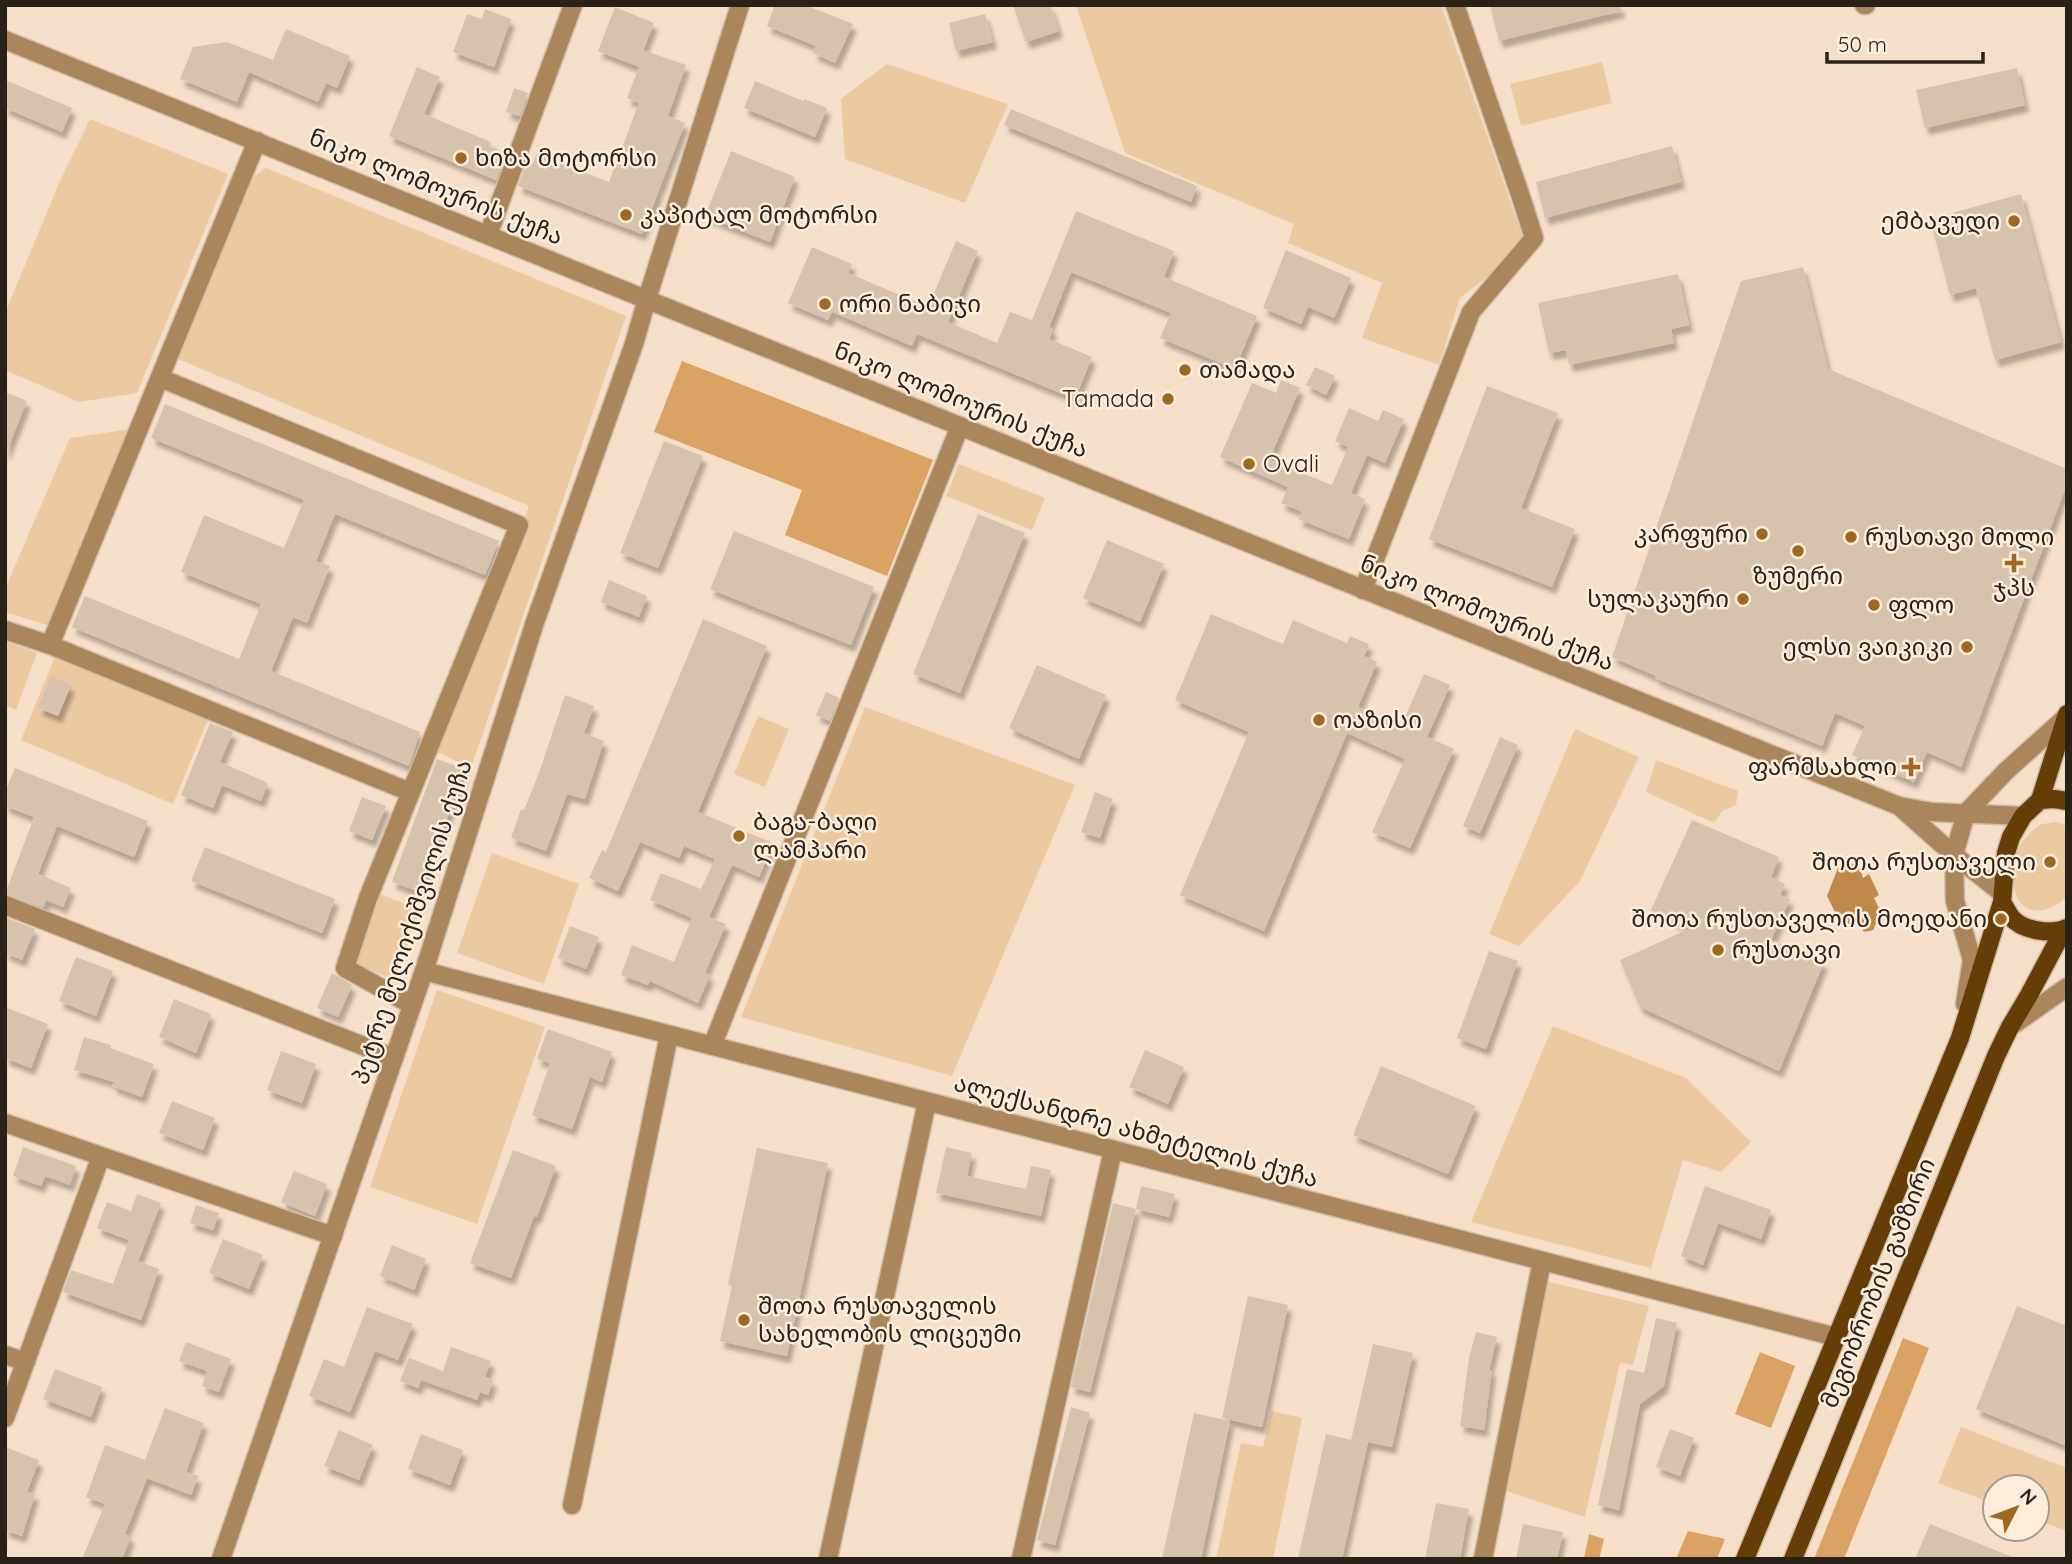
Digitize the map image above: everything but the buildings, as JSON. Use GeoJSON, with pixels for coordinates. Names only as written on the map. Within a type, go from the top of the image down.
{"type":"FeatureCollection","features":[{"type":"Feature","properties":{"kind":"main road"},"geometry":{"type":"LineString","coordinates":[[1960,1038],[2002,898],[2006,853],[2011,837],[2023,816],[2040,800],[2066,715]]}},
{"type":"Feature","properties":{"kind":"main road"},"geometry":{"type":"LineString","coordinates":[[2040,800],[2067,802]]}},
{"type":"Feature","properties":{"kind":"main road"},"geometry":{"type":"LineString","coordinates":[[2002,898],[2013,920],[2028,928],[2045,931],[2065,929]]}},
{"type":"Feature","properties":{"kind":"main road"},"geometry":{"type":"LineString","coordinates":[[2010,1027],[2065,929]]}},
{"type":"Feature","properties":{"kind":"main road","name":"მეგობრობის გამზირი"},"geometry":{"type":"LineString","coordinates":[[1793,1559],[2010,1027]]}},
{"type":"Feature","properties":{"kind":"main road","name":"მეგობრობის გამზირი"},"geometry":{"type":"LineString","coordinates":[[1745,1559],[1960,1038]]}},
{"type":"Feature","properties":{"kind":"street"},"geometry":{"type":"LineString","coordinates":[[488,234],[573,5]]}},
{"type":"Feature","properties":{"kind":"street","name":"პეტრე მელიქიშვილის ქუჩა"},"geometry":{"type":"LineString","coordinates":[[221,1559],[424,971],[534,622],[634,344],[740,5]]}},
{"type":"Feature","properties":{"kind":"street"},"geometry":{"type":"LineString","coordinates":[[1363,590],[1471,312],[1534,238],[1455,5]]}},
{"type":"Feature","properties":{"kind":"street","name":"ნიკო ლომოურის ქუჩა"},"geometry":{"type":"LineString","coordinates":[[5,40],[1899,806],[1932,812],[1966,813]]}},
{"type":"Feature","properties":{"kind":"street"},"geometry":{"type":"LineString","coordinates":[[50,645],[257,141]]}},
{"type":"Feature","properties":{"kind":"street"},"geometry":{"type":"LineString","coordinates":[[160,378],[519,525],[368,898],[345,968],[412,1005]]}},
{"type":"Feature","properties":{"kind":"street"},"geometry":{"type":"LineString","coordinates":[[712,1046],[960,426]]}},
{"type":"Feature","properties":{"kind":"street"},"geometry":{"type":"LineString","coordinates":[[5,630],[50,645],[410,792]]}},
{"type":"Feature","properties":{"kind":"street"},"geometry":{"type":"LineString","coordinates":[[1960,1038],[1972,960],[1955,901],[1954,855],[1966,813],[2066,715]]}},
{"type":"Feature","properties":{"kind":"street","name":"ნიკო ლომოურის ქუჩა"},"geometry":{"type":"LineString","coordinates":[[1899,806],[1954,855]]}},
{"type":"Feature","properties":{"kind":"street"},"geometry":{"type":"LineString","coordinates":[[1966,813],[2023,816]]}},
{"type":"Feature","properties":{"kind":"street"},"geometry":{"type":"LineString","coordinates":[[1954,855],[2002,898]]}},
{"type":"Feature","properties":{"kind":"street"},"geometry":{"type":"LineString","coordinates":[[5,905],[394,1058]]}},
{"type":"Feature","properties":{"kind":"street","name":"ალექსანდრე ახმეტელის ქუჩა"},"geometry":{"type":"LineString","coordinates":[[424,971],[1836,1337]]}},
{"type":"Feature","properties":{"kind":"street"},"geometry":{"type":"LineString","coordinates":[[2010,1027],[2067,987]]}},
{"type":"Feature","properties":{"kind":"street"},"geometry":{"type":"LineString","coordinates":[[572,1504],[669,1035]]}},
{"type":"Feature","properties":{"kind":"street"},"geometry":{"type":"LineString","coordinates":[[828,1559],[928,1102]]}},
{"type":"Feature","properties":{"kind":"street"},"geometry":{"type":"LineString","coordinates":[[5,1123],[333,1236]]}},
{"type":"Feature","properties":{"kind":"street"},"geometry":{"type":"LineString","coordinates":[[1021,1559],[1113,1150]]}},
{"type":"Feature","properties":{"kind":"street"},"geometry":{"type":"LineString","coordinates":[[5,1418],[101,1156]]}},
{"type":"Feature","properties":{"kind":"street"},"geometry":{"type":"LineString","coordinates":[[1483,1559],[1542,1261]]}},
{"type":"Feature","properties":{"kind":"street"},"geometry":{"type":"LineString","coordinates":[[5,1355],[26,1362]]}},
{"type":"Feature","properties":{"kind":"shaded area"},"geometry":{"type":"Polygon","coordinates":[[[1076,5],[1441,5],[1523,237],[1496,270],[1460,298],[1439,365],[1362,338],[1382,283],[1288,243],[1294,224],[1125,153],[1076,5]]]}},
{"type":"Feature","properties":{"kind":"shaded area"},"geometry":{"type":"Polygon","coordinates":[[[1602,62],[1612,103],[1521,126],[1510,84],[1602,62]]]}},
{"type":"Feature","properties":{"kind":"shaded area"},"geometry":{"type":"Polygon","coordinates":[[[887,64],[1008,104],[965,203],[845,159],[841,99],[887,64]]]}},
{"type":"Feature","properties":{"kind":"shaded area"},"geometry":{"type":"Polygon","coordinates":[[[90,119],[228,174],[137,393],[79,402],[5,370],[5,313],[60,181],[90,119]]]}},
{"type":"Feature","properties":{"kind":"shaded area"},"geometry":{"type":"Polygon","coordinates":[[[266,168],[626,316],[471,768],[433,750],[529,506],[178,359],[247,181],[266,168]]]}},
{"type":"Feature","properties":{"kind":"shaded area"},"geometry":{"type":"Polygon","coordinates":[[[682,361],[933,460],[887,576],[785,535],[802,490],[654,432],[682,361]]]}},
{"type":"Feature","properties":{"kind":"shaded area"},"geometry":{"type":"Polygon","coordinates":[[[131,429],[50,626],[5,612],[5,589],[70,438],[131,429]]]}},
{"type":"Feature","properties":{"kind":"shaded area"},"geometry":{"type":"Polygon","coordinates":[[[959,464],[1045,498],[1032,530],[946,496],[959,464]]]}},
{"type":"Feature","properties":{"kind":"shaded area"},"geometry":{"type":"Polygon","coordinates":[[[5,641],[37,653],[16,710],[5,705],[5,641]]]}},
{"type":"Feature","properties":{"kind":"shaded area"},"geometry":{"type":"Polygon","coordinates":[[[56,654],[209,717],[173,804],[21,740],[56,654]]]}},
{"type":"Feature","properties":{"kind":"shaded area"},"geometry":{"type":"Polygon","coordinates":[[[865,707],[1075,785],[952,1076],[741,1017],[865,707]]]}},
{"type":"Feature","properties":{"kind":"shaded area"},"geometry":{"type":"Polygon","coordinates":[[[758,716],[789,729],[765,787],[734,774],[758,716]]]}},
{"type":"Feature","properties":{"kind":"shaded area"},"geometry":{"type":"Polygon","coordinates":[[[1575,729],[1639,757],[1580,881],[1519,946],[1489,934],[1575,729]]]}},
{"type":"Feature","properties":{"kind":"shaded area"},"geometry":{"type":"Polygon","coordinates":[[[1656,760],[1738,791],[1736,805],[1722,811],[1714,823],[1646,792],[1656,760]]]}},
{"type":"Feature","properties":{"kind":"shaded area"},"geometry":{"type":"Polygon","coordinates":[[[2056,822],[2067,825],[2067,896],[2051,908],[2033,910],[2024,906],[2014,890],[2015,858],[2018,849],[2033,830],[2042,824],[2056,822]]]}},
{"type":"Feature","properties":{"kind":"shaded area"},"geometry":{"type":"Polygon","coordinates":[[[492,853],[579,884],[544,984],[457,953],[492,853]]]}},
{"type":"Feature","properties":{"kind":"shaded area"},"geometry":{"type":"Polygon","coordinates":[[[1841,860],[1859,866],[1863,878],[1869,874],[1879,895],[1874,898],[1881,912],[1873,930],[1864,932],[1861,927],[1840,922],[1827,896],[1841,860]]]}},
{"type":"Feature","properties":{"kind":"shaded area"},"geometry":{"type":"Polygon","coordinates":[[[372,891],[420,910],[396,981],[350,961],[372,891]]]}},
{"type":"Feature","properties":{"kind":"shaded area"},"geometry":{"type":"Polygon","coordinates":[[[437,990],[545,1027],[477,1224],[370,1187],[437,990]]]}},
{"type":"Feature","properties":{"kind":"shaded area"},"geometry":{"type":"Polygon","coordinates":[[[1553,1026],[1686,1078],[1751,1142],[1721,1172],[1683,1160],[1651,1268],[1471,1222],[1553,1026]]]}},
{"type":"Feature","properties":{"kind":"shaded area"},"geometry":{"type":"Polygon","coordinates":[[[1542,1280],[1649,1306],[1633,1365],[1620,1363],[1585,1517],[1500,1489],[1542,1280]]]}},
{"type":"Feature","properties":{"kind":"shaded area"},"geometry":{"type":"Polygon","coordinates":[[[1903,1338],[1929,1348],[1844,1559],[1814,1559],[1903,1338]]]}},
{"type":"Feature","properties":{"kind":"shaded area"},"geometry":{"type":"Polygon","coordinates":[[[1760,1352],[1795,1366],[1771,1428],[1735,1414],[1760,1352]]]}},
{"type":"Feature","properties":{"kind":"shaded area"},"geometry":{"type":"Polygon","coordinates":[[[1271,1411],[1302,1418],[1273,1559],[1216,1559],[1241,1443],[1263,1447],[1271,1411]]]}},
{"type":"Feature","properties":{"kind":"shaded area"},"geometry":{"type":"Polygon","coordinates":[[[1961,1427],[2067,1468],[2067,1531],[2051,1525],[2051,1473],[1981,1473],[1981,1499],[1938,1483],[1961,1427]]]}},
{"type":"Feature","properties":{"kind":"shaded area"},"geometry":{"type":"Polygon","coordinates":[[[1688,1531],[1725,1539],[1717,1559],[1676,1559],[1688,1531]]]}},
{"type":"Feature","properties":{"kind":"shaded area"},"geometry":{"type":"Polygon","coordinates":[[[1589,1534],[1604,1539],[1599,1559],[1584,1559],[1589,1534]]]}},
{"type":"Feature","properties":{"kind":"place","name":"ხიზა მოტორსი"},"geometry":{"type":"Point","coordinates":[461,158]}},
{"type":"Feature","properties":{"kind":"place","name":"კაპიტალ მოტორსი"},"geometry":{"type":"Point","coordinates":[626,215]}},
{"type":"Feature","properties":{"kind":"place","name":"ემბავუდი"},"geometry":{"type":"Point","coordinates":[2014,221]}},
{"type":"Feature","properties":{"kind":"place","name":"ორი ნაბიჯი"},"geometry":{"type":"Point","coordinates":[825,304]}},
{"type":"Feature","properties":{"kind":"place","name":"თამადა"},"geometry":{"type":"Point","coordinates":[1185,370]}},
{"type":"Feature","properties":{"kind":"place","name":"Tamada"},"geometry":{"type":"Point","coordinates":[1168,399]}},
{"type":"Feature","properties":{"kind":"place","name":"Ovali"},"geometry":{"type":"Point","coordinates":[1249,464]}},
{"type":"Feature","properties":{"kind":"place","name":"კარფური"},"geometry":{"type":"Point","coordinates":[1762,534]}},
{"type":"Feature","properties":{"kind":"place","name":"რუსთავი მოლი"},"geometry":{"type":"Point","coordinates":[1851,537]}},
{"type":"Feature","properties":{"kind":"place","name":"ზუმერი"},"geometry":{"type":"Point","coordinates":[1798,551]}},
{"type":"Feature","properties":{"kind":"place","name":"ჯპს"},"geometry":{"type":"Point","coordinates":[2014,563]}},
{"type":"Feature","properties":{"kind":"place","name":"სულაკაური"},"geometry":{"type":"Point","coordinates":[1743,599]}},
{"type":"Feature","properties":{"kind":"place","name":"ფლო"},"geometry":{"type":"Point","coordinates":[1874,605]}},
{"type":"Feature","properties":{"kind":"place","name":"ელსი ვაიკიკი"},"geometry":{"type":"Point","coordinates":[1967,647]}},
{"type":"Feature","properties":{"kind":"place","name":"ოაზისი"},"geometry":{"type":"Point","coordinates":[1319,720]}},
{"type":"Feature","properties":{"kind":"place","name":"ფარმსახლი"},"geometry":{"type":"Point","coordinates":[1911,767]}},
{"type":"Feature","properties":{"kind":"place","name":"ბაგა-ბაღი ლამპარი"},"geometry":{"type":"Point","coordinates":[739,836]}},
{"type":"Feature","properties":{"kind":"place","name":"შოთა რუსთაველი"},"geometry":{"type":"Point","coordinates":[2050,862]}},
{"type":"Feature","properties":{"kind":"place","name":"შოთა რუსთაველის მოედანი"},"geometry":{"type":"Point","coordinates":[2001,919]}},
{"type":"Feature","properties":{"kind":"place","name":"რუსთავი"},"geometry":{"type":"Point","coordinates":[1718,950]}},
{"type":"Feature","properties":{"kind":"place","name":"შოთა რუსთაველის სახელობის ლიცეუმი"},"geometry":{"type":"Point","coordinates":[744,1320]}}]}
